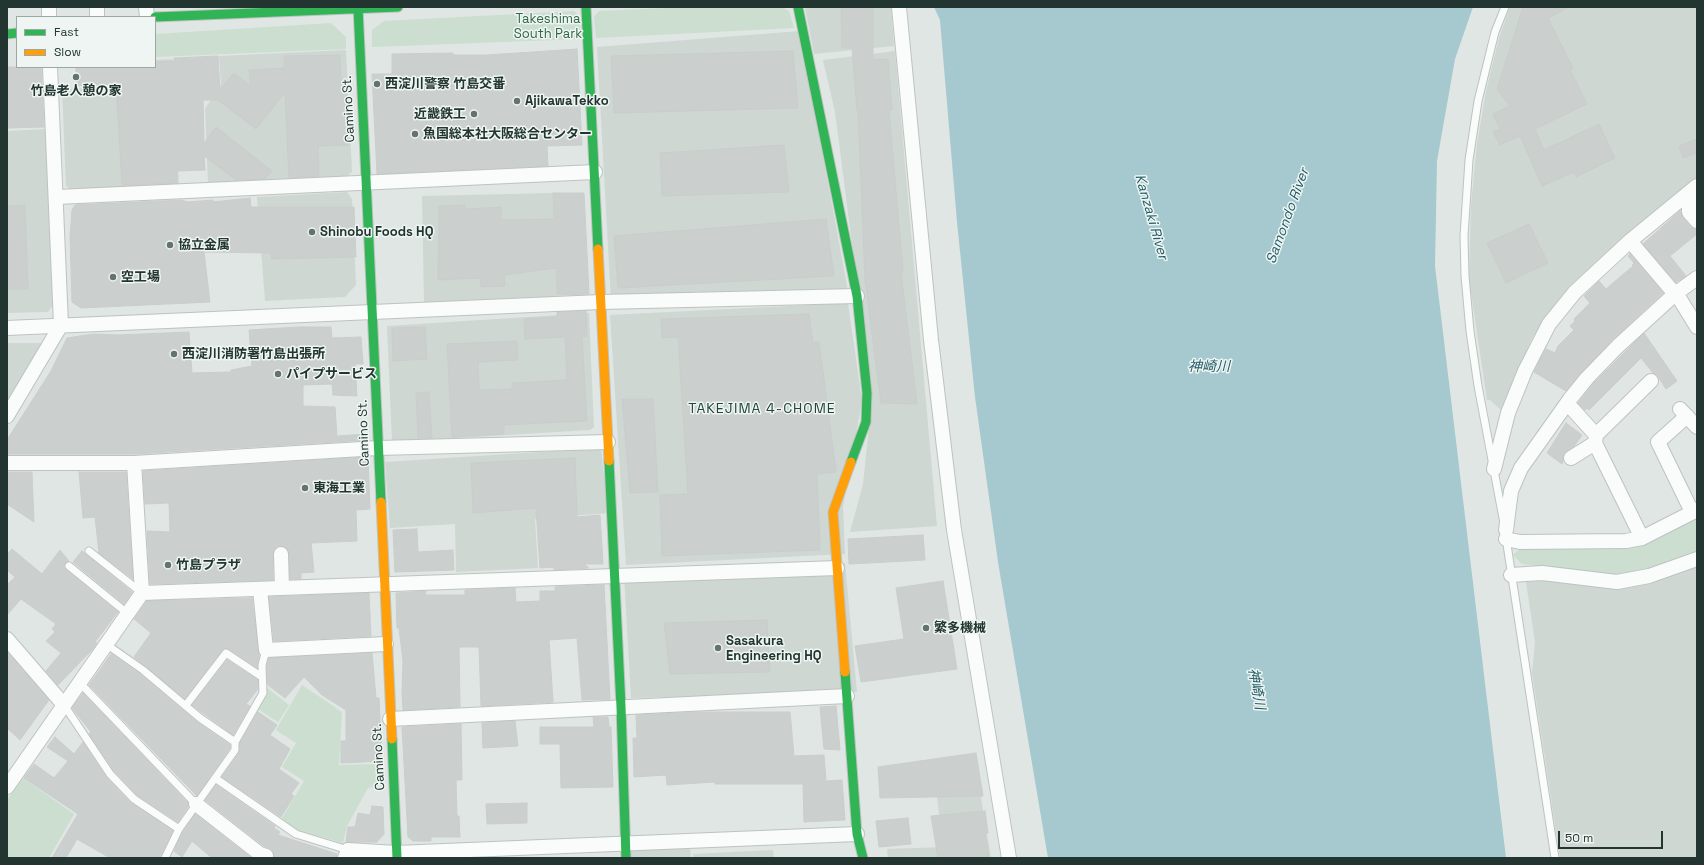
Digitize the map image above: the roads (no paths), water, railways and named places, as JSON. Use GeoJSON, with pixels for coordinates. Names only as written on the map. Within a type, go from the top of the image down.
{"type":"FeatureCollection","features":[{"type":"Feature","properties":{"kind":"street"},"geometry":{"type":"LineString","coordinates":[[156,17],[195,11],[398,7]]}},
{"type":"Feature","properties":{"kind":"street"},"geometry":{"type":"LineString","coordinates":[[586,7],[621,707],[626,858]]}},
{"type":"Feature","properties":{"kind":"street"},"geometry":{"type":"LineString","coordinates":[[798,7],[857,296],[867,393],[866,422],[833,512],[857,834],[863,858]]}},
{"type":"Feature","properties":{"kind":"street"},"geometry":{"type":"LineString","coordinates":[[898,7],[931,340],[954,530],[1009,858]]}},
{"type":"Feature","properties":{"kind":"street","name":"Camino St."},"geometry":{"type":"LineString","coordinates":[[358,8],[386,644],[397,855]]}},
{"type":"Feature","properties":{"kind":"street"},"geometry":{"type":"LineString","coordinates":[[7,416],[61,325],[57,197],[50,68]]}},
{"type":"Feature","properties":{"kind":"street"},"geometry":{"type":"LineString","coordinates":[[57,197],[366,184],[595,172]]}},
{"type":"Feature","properties":{"kind":"street"},"geometry":{"type":"LineString","coordinates":[[1494,470],[1508,413],[1525,371],[1549,324],[1567,300],[1630,241],[1697,186]]}},
{"type":"Feature","properties":{"kind":"street"},"geometry":{"type":"LineString","coordinates":[[1697,195],[1689,208],[1690,212],[1697,221]]}},
{"type":"Feature","properties":{"kind":"street"},"geometry":{"type":"LineString","coordinates":[[1630,241],[1675,293],[1697,327]]}},
{"type":"Feature","properties":{"kind":"street"},"geometry":{"type":"LineString","coordinates":[[1697,278],[1675,293],[1618,346],[1587,378],[1567,403],[1521,468],[1511,491],[1506,535],[1527,542],[1626,542],[1642,538],[1694,511],[1658,442],[1683,412],[1697,427]]}},
{"type":"Feature","properties":{"kind":"street"},"geometry":{"type":"LineString","coordinates":[[7,328],[601,302],[857,296]]}},
{"type":"Feature","properties":{"kind":"street"},"geometry":{"type":"LineString","coordinates":[[1571,458],[1595,439],[1651,381]]}},
{"type":"Feature","properties":{"kind":"street"},"geometry":{"type":"LineString","coordinates":[[1567,403],[1595,439],[1642,538]]}},
{"type":"Feature","properties":{"kind":"street"},"geometry":{"type":"LineString","coordinates":[[7,463],[134,463],[378,448],[608,442]]}},
{"type":"Feature","properties":{"kind":"street"},"geometry":{"type":"LineString","coordinates":[[7,787],[12,771],[64,705],[142,593],[134,463]]}},
{"type":"Feature","properties":{"kind":"street"},"geometry":{"type":"LineString","coordinates":[[281,554],[282,588]]}},
{"type":"Feature","properties":{"kind":"street"},"geometry":{"type":"LineString","coordinates":[[1511,575],[1542,573],[1617,582],[1649,576],[1697,558]]}},
{"type":"Feature","properties":{"kind":"street"},"geometry":{"type":"LineString","coordinates":[[142,593],[837,568]]}},
{"type":"Feature","properties":{"kind":"street"},"geometry":{"type":"LineString","coordinates":[[260,589],[266,650],[386,644]]}},
{"type":"Feature","properties":{"kind":"street"},"geometry":{"type":"LineString","coordinates":[[7,639],[64,705]]}},
{"type":"Feature","properties":{"kind":"street"},"geometry":{"type":"LineString","coordinates":[[390,719],[847,696]]}},
{"type":"Feature","properties":{"kind":"street"},"geometry":{"type":"LineString","coordinates":[[196,804],[260,854],[266,856],[265,858]]}},
{"type":"Feature","properties":{"kind":"street"},"geometry":{"type":"LineString","coordinates":[[347,854],[397,855],[625,843],[857,834]]}},
{"type":"Feature","properties":{"kind":"lane"},"geometry":{"type":"LineString","coordinates":[[1505,7],[1495,32],[1478,101],[1469,160],[1464,236],[1465,276],[1470,331],[1506,535],[1555,858]]}},
{"type":"Feature","properties":{"kind":"lane"},"geometry":{"type":"LineString","coordinates":[[89,551],[142,593]]}},
{"type":"Feature","properties":{"kind":"lane"},"geometry":{"type":"LineString","coordinates":[[69,566],[127,613]]}},
{"type":"Feature","properties":{"kind":"lane"},"geometry":{"type":"LineString","coordinates":[[106,644],[143,670],[200,718],[235,742]]}},
{"type":"Feature","properties":{"kind":"lane"},"geometry":{"type":"LineString","coordinates":[[165,858],[179,829],[235,750],[235,742],[263,693],[262,665],[266,650]]}},
{"type":"Feature","properties":{"kind":"lane"},"geometry":{"type":"LineString","coordinates":[[186,705],[226,653],[262,677]]}},
{"type":"Feature","properties":{"kind":"lane"},"geometry":{"type":"LineString","coordinates":[[79,682],[196,804]]}},
{"type":"Feature","properties":{"kind":"lane"},"geometry":{"type":"LineString","coordinates":[[64,705],[110,774],[134,799],[179,829]]}},
{"type":"Feature","properties":{"kind":"lane"},"geometry":{"type":"LineString","coordinates":[[215,778],[296,834],[347,854]]}},
{"type":"Feature","properties":{"kind":"water","name":"神崎川"},"geometry":{"type":"Polygon","coordinates":[[[934,7],[1473,7],[1455,59],[1437,161],[1435,266],[1506,858],[1048,858],[998,562],[975,397],[957,222],[940,20],[934,7]]]}},
{"type":"Feature","properties":{"kind":"place","name":"竹島老人憩の家"},"geometry":{"type":"Point","coordinates":[76,77]}},
{"type":"Feature","properties":{"kind":"place","name":"西淀川警察 竹島交番"},"geometry":{"type":"Point","coordinates":[377,84]}},
{"type":"Feature","properties":{"kind":"place","name":"AjikawaTekko"},"geometry":{"type":"Point","coordinates":[517,101]}},
{"type":"Feature","properties":{"kind":"place","name":"近畿鉄工"},"geometry":{"type":"Point","coordinates":[474,114]}},
{"type":"Feature","properties":{"kind":"place","name":"魚国総本社大阪総合センター"},"geometry":{"type":"Point","coordinates":[415,134]}},
{"type":"Feature","properties":{"kind":"place","name":"Shinobu Foods HQ"},"geometry":{"type":"Point","coordinates":[312,232]}},
{"type":"Feature","properties":{"kind":"place","name":"協立金属"},"geometry":{"type":"Point","coordinates":[170,245]}},
{"type":"Feature","properties":{"kind":"place","name":"空工場"},"geometry":{"type":"Point","coordinates":[113,277]}},
{"type":"Feature","properties":{"kind":"place","name":"西淀川消防署竹島出張所"},"geometry":{"type":"Point","coordinates":[174,354]}},
{"type":"Feature","properties":{"kind":"place","name":"パイプサービス"},"geometry":{"type":"Point","coordinates":[278,374]}},
{"type":"Feature","properties":{"kind":"place","name":"東海工業"},"geometry":{"type":"Point","coordinates":[305,488]}},
{"type":"Feature","properties":{"kind":"place","name":"竹島プラザ"},"geometry":{"type":"Point","coordinates":[168,565]}},
{"type":"Feature","properties":{"kind":"place","name":"繁多機械"},"geometry":{"type":"Point","coordinates":[926,628]}},
{"type":"Feature","properties":{"kind":"place","name":"Sasakura Engineering HQ"},"geometry":{"type":"Point","coordinates":[718,648]}},
{"type":"Feature","properties":{"kind":"district","name":"TAKEJIMA 4-CHOME"},"geometry":{"type":"Point","coordinates":[762,409]}},
{"type":"Feature","properties":{"kind":"park label","name":"Takeshima South Park"},"geometry":{"type":"Point","coordinates":[548,26]}},
{"type":"Feature","properties":{"kind":"water label","name":"Samondo River"},"geometry":{"type":"Point","coordinates":[1288,216]}},
{"type":"Feature","properties":{"kind":"water label","name":"Kanzaki River"},"geometry":{"type":"Point","coordinates":[1151,217]}}]}
